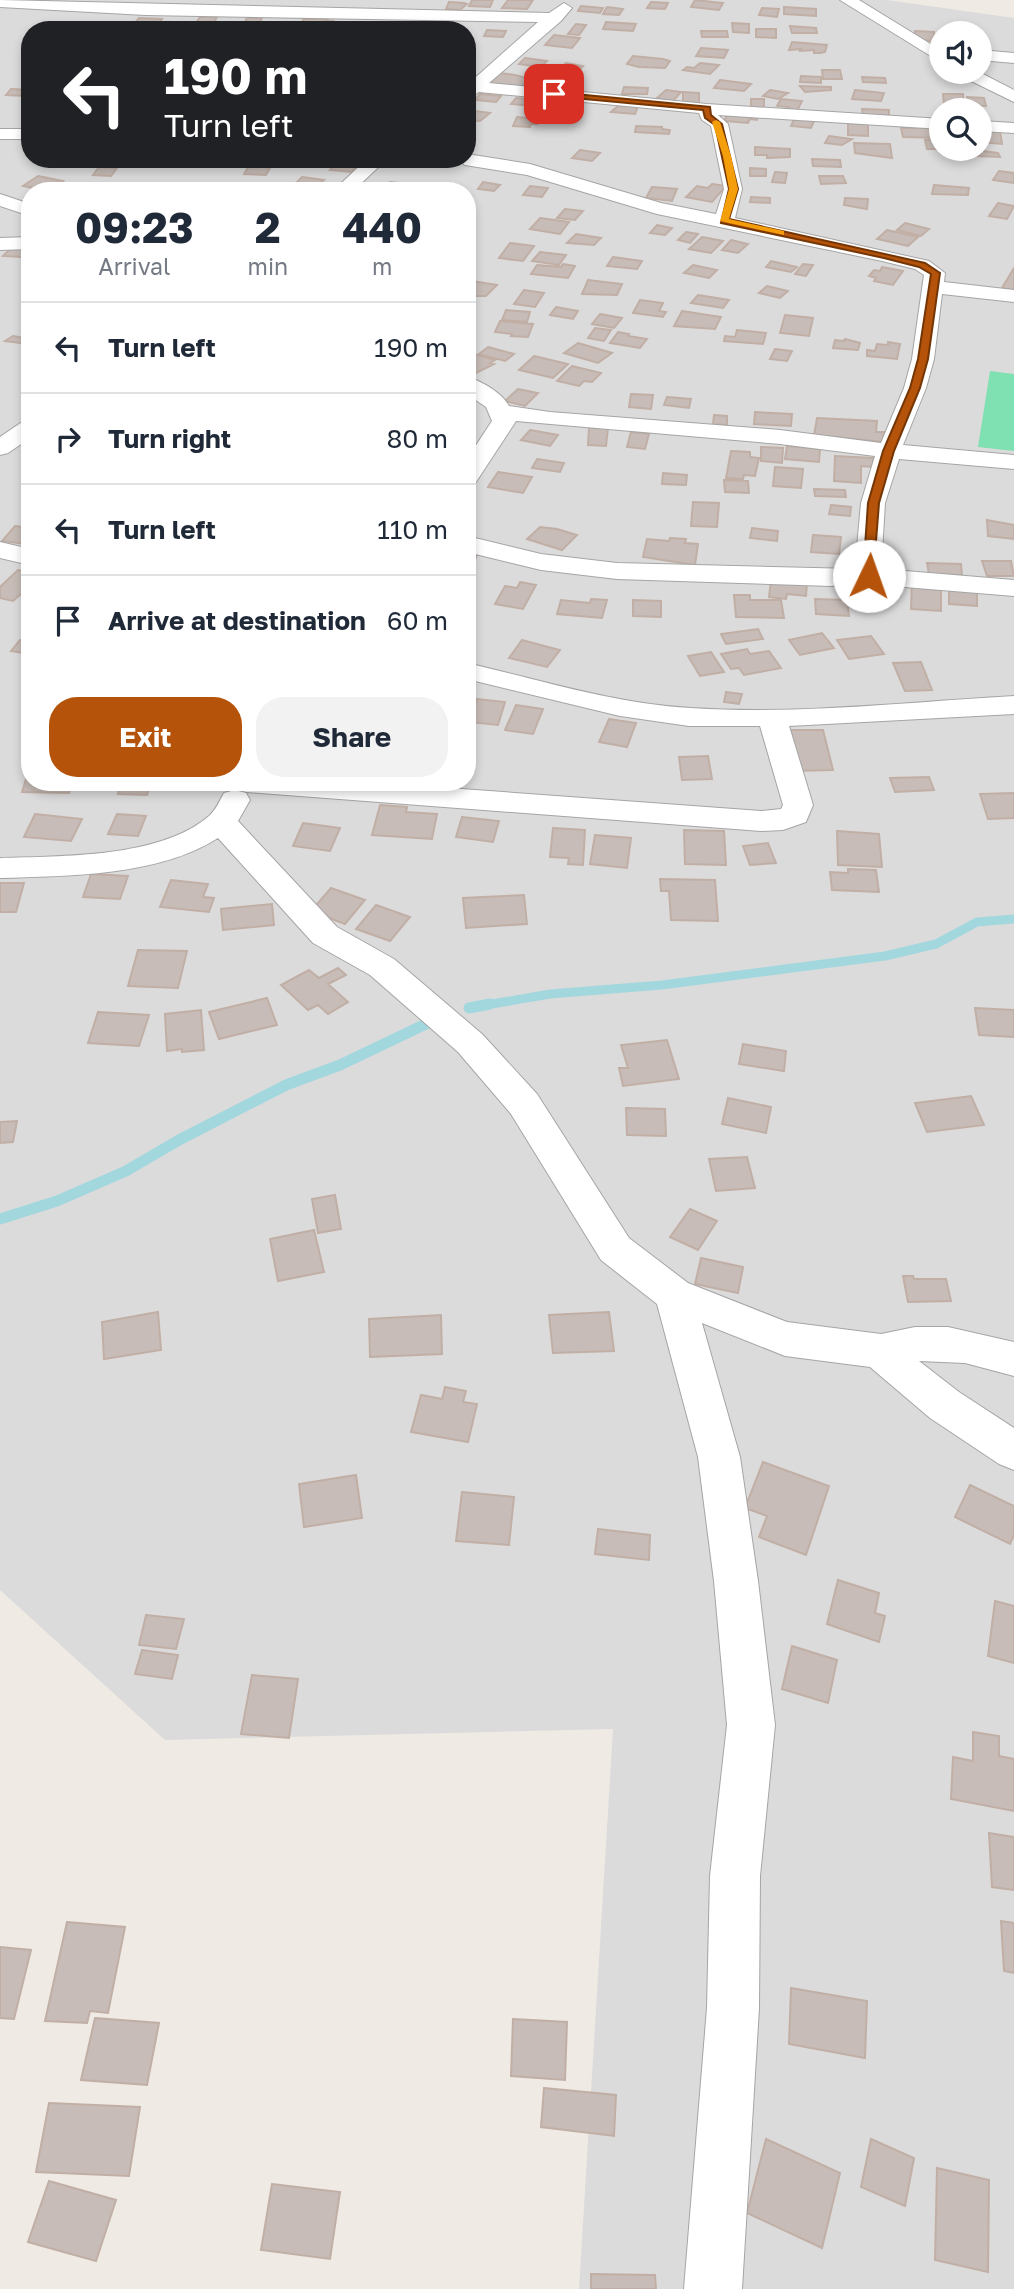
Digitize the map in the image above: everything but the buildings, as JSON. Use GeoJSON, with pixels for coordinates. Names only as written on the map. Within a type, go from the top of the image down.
{"type":"FeatureCollection","features":[{"type":"Feature","properties":{"kind":"street"},"geometry":{"type":"LineString","coordinates":[[476,87],[573,0]]}},
{"type":"Feature","properties":{"kind":"street"},"geometry":{"type":"LineString","coordinates":[[848,0],[929,49]]}},
{"type":"Feature","properties":{"kind":"street"},"geometry":{"type":"LineString","coordinates":[[0,2],[145,10],[555,18]]}},
{"type":"Feature","properties":{"kind":"street"},"geometry":{"type":"LineString","coordinates":[[992,56],[1014,58]]}},
{"type":"Feature","properties":{"kind":"street"},"geometry":{"type":"LineString","coordinates":[[990,84],[1014,97]]}},
{"type":"Feature","properties":{"kind":"street"},"geometry":{"type":"LineString","coordinates":[[476,91],[929,123]]}},
{"type":"Feature","properties":{"kind":"street"},"geometry":{"type":"LineString","coordinates":[[707,108],[708,116],[719,124],[733,189],[724,221]]}},
{"type":"Feature","properties":{"kind":"street"},"geometry":{"type":"LineString","coordinates":[[992,127],[1014,128]]}},
{"type":"Feature","properties":{"kind":"street"},"geometry":{"type":"LineString","coordinates":[[0,134],[21,134]]}},
{"type":"Feature","properties":{"kind":"street"},"geometry":{"type":"LineString","coordinates":[[476,161],[530,170],[657,208],[922,265],[935,273],[923,359],[873,503],[869,576]]}},
{"type":"Feature","properties":{"kind":"street"},"geometry":{"type":"LineString","coordinates":[[352,182],[368,168]]}},
{"type":"Feature","properties":{"kind":"street"},"geometry":{"type":"LineString","coordinates":[[0,200],[21,207]]}},
{"type":"Feature","properties":{"kind":"street"},"geometry":{"type":"LineString","coordinates":[[0,244],[21,243]]}},
{"type":"Feature","properties":{"kind":"street"},"geometry":{"type":"LineString","coordinates":[[934,287],[1014,296]]}},
{"type":"Feature","properties":{"kind":"street"},"geometry":{"type":"LineString","coordinates":[[476,390],[496,403],[504,421],[476,464]]}},
{"type":"Feature","properties":{"kind":"street"},"geometry":{"type":"LineString","coordinates":[[502,412],[550,419],[780,437],[889,451],[1014,462]]}},
{"type":"Feature","properties":{"kind":"street"},"geometry":{"type":"LineString","coordinates":[[0,447],[21,432]]}},
{"type":"Feature","properties":{"kind":"street"},"geometry":{"type":"LineString","coordinates":[[476,546],[541,562],[617,571],[831,579],[869,576],[1014,588]]}},
{"type":"Feature","properties":{"kind":"street"},"geometry":{"type":"LineString","coordinates":[[0,550],[21,555]]}},
{"type":"Feature","properties":{"kind":"street"},"geometry":{"type":"LineString","coordinates":[[476,673],[654,713],[772,718],[1014,705]]}},
{"type":"Feature","properties":{"kind":"street"},"geometry":{"type":"LineString","coordinates":[[366,791],[761,821],[783,820],[795,815],[798,805],[772,718]]}},
{"type":"Feature","properties":{"kind":"street"},"geometry":{"type":"LineString","coordinates":[[0,868],[102,862],[152,852],[191,838],[221,822],[241,791]]}},
{"type":"Feature","properties":{"kind":"street"},"geometry":{"type":"LineString","coordinates":[[221,822],[325,934],[382,967],[470,1043],[524,1104],[615,1249],[674,1295],[785,1339],[881,1351],[900,1345],[953,1344],[1014,1359]]}},
{"type":"Feature","properties":{"kind":"street"},"geometry":{"type":"LineString","coordinates":[[674,1295],[719,1457],[736,1581],[751,1725],[735,1876],[733,2008],[713,2289]]}},
{"type":"Feature","properties":{"kind":"street"},"geometry":{"type":"LineString","coordinates":[[881,1351],[922,1389],[1014,1451]]}},
{"type":"Feature","properties":{"kind":"shaded area"},"geometry":{"type":"Polygon","coordinates":[[[0,0],[887,0],[1014,18],[1014,2289],[579,2289],[613,1729],[165,1740],[0,1590],[0,0]]]}},
{"type":"Feature","properties":{"kind":"green space"},"geometry":{"type":"Polygon","coordinates":[[[990,371],[1014,374],[1014,451],[978,447],[990,371]]]}},
{"type":"Feature","properties":{"kind":"waterway"},"geometry":{"type":"LineString","coordinates":[[480,1006],[550,994],[662,985],[885,956],[936,944],[977,922],[1014,919]]}},
{"type":"Feature","properties":{"kind":"waterway"},"geometry":{"type":"LineString","coordinates":[[469,1008],[490,1004]]}},
{"type":"Feature","properties":{"kind":"waterway"},"geometry":{"type":"LineString","coordinates":[[0,1219],[57,1201],[126,1171],[179,1140],[286,1085],[340,1065],[430,1022]]}},
{"type":"Feature","properties":{"kind":"slow traffic"},"geometry":{"type":"LineString","coordinates":[[716,122],[719,124],[733,189],[724,221],[781,233]]}},
{"type":"Feature","properties":{"kind":"route"},"geometry":{"type":"LineString","coordinates":[[554,94],[707,108],[708,116],[719,124],[733,189],[724,221],[884,255],[922,265],[935,273],[923,359],[873,503],[869,576]]}}]}
